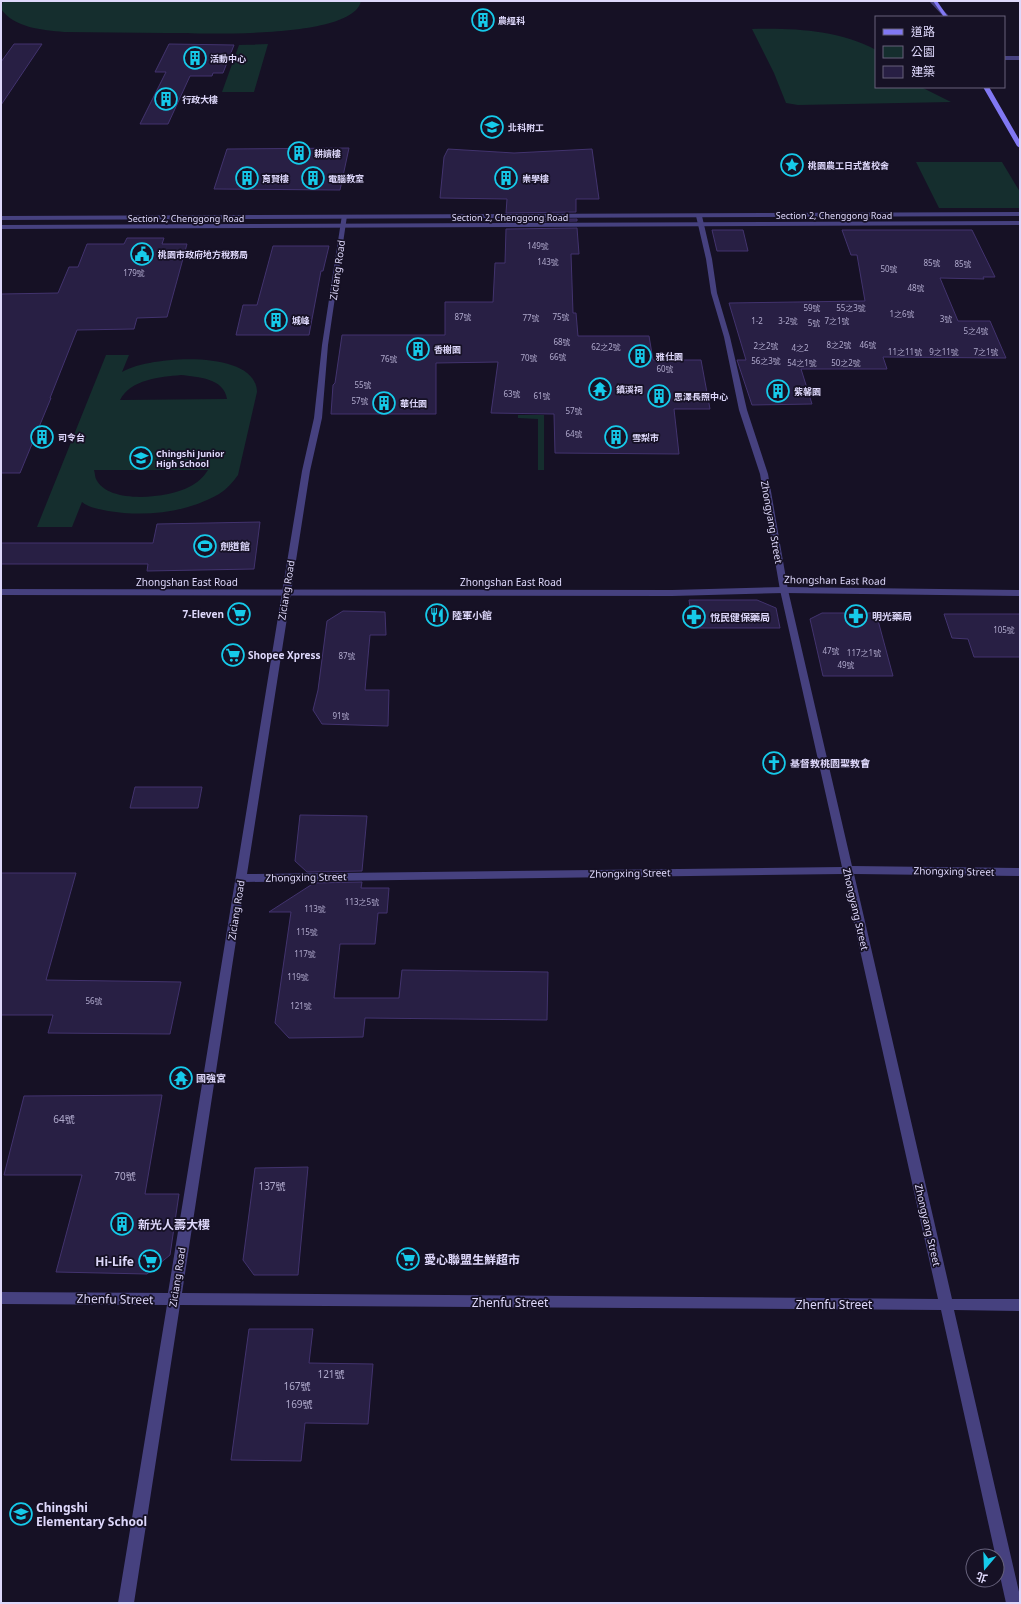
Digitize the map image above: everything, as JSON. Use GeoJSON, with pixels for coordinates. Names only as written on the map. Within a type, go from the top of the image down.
{"type":"FeatureCollection","features":[{"type":"Feature","properties":{"kind":"main road"},"geometry":{"type":"LineString","coordinates":[[935,1],[946,16]]}},
{"type":"Feature","properties":{"kind":"main road"},"geometry":{"type":"LineString","coordinates":[[987,88],[1020,146]]}},
{"type":"Feature","properties":{"kind":"street"},"geometry":{"type":"LineString","coordinates":[[931,1],[946,16]]}},
{"type":"Feature","properties":{"kind":"street"},"geometry":{"type":"LineString","coordinates":[[938,1],[946,16]]}},
{"type":"Feature","properties":{"kind":"street"},"geometry":{"type":"LineString","coordinates":[[1005,58],[1020,58]]}},
{"type":"Feature","properties":{"kind":"street","name":"Section 2, Chenggong Road"},"geometry":{"type":"LineString","coordinates":[[1,227],[343,227],[1020,214]]}},
{"type":"Feature","properties":{"kind":"street","name":"Section 2, Chenggong Road"},"geometry":{"type":"LineString","coordinates":[[1,218],[344,216],[1020,223]]}},
{"type":"Feature","properties":{"kind":"street","name":"Ziciang Road"},"geometry":{"type":"LineString","coordinates":[[126,1603],[286,594],[306,471],[318,418],[325,345],[344,216]]}},
{"type":"Feature","properties":{"kind":"street"},"geometry":{"type":"LineString","coordinates":[[110,228],[114,217]]}},
{"type":"Feature","properties":{"kind":"street"},"geometry":{"type":"LineString","coordinates":[[211,227],[214,217]]}},
{"type":"Feature","properties":{"kind":"street","name":"Zhongyang Street"},"geometry":{"type":"LineString","coordinates":[[700,220],[709,259],[714,293],[727,336],[743,410],[764,474],[784,590],[1014,1603]]}},
{"type":"Feature","properties":{"kind":"street","name":"Zhongshan East Road"},"geometry":{"type":"LineString","coordinates":[[1,592],[286,594],[672,593],[784,590],[1020,593]]}},
{"type":"Feature","properties":{"kind":"street","name":"Zhongxing Street"},"geometry":{"type":"LineString","coordinates":[[241,878],[848,870],[1020,872]]}},
{"type":"Feature","properties":{"kind":"street","name":"Zhenfu Street"},"geometry":{"type":"LineString","coordinates":[[1,1298],[1020,1305]]}},
{"type":"Feature","properties":{"kind":"green space"},"geometry":{"type":"Polygon","coordinates":[[[3,1],[361,1],[352,14],[332,22],[305,28],[273,32],[210,33],[64,32],[38,29],[13,20],[1,9],[3,1]]]}},
{"type":"Feature","properties":{"kind":"green space"},"geometry":{"type":"Polygon","coordinates":[[[752,29],[783,29],[816,32],[831,34],[862,43],[875,50],[875,88],[923,88],[951,102],[798,105],[786,103],[774,73],[752,29]]]}},
{"type":"Feature","properties":{"kind":"green space"},"geometry":{"type":"Polygon","coordinates":[[[268,44],[254,92],[222,92],[239,45],[268,44]]]}},
{"type":"Feature","properties":{"kind":"green space"},"geometry":{"type":"Polygon","coordinates":[[[916,162],[1002,162],[1020,192],[1020,208],[939,208],[916,162]]]}},
{"type":"Feature","properties":{"kind":"green space"},"geometry":{"type":"Polygon","coordinates":[[[106,355],[129,355],[122,372],[135,366],[154,362],[199,360],[221,362],[239,368],[252,378],[257,392],[238,475],[222,492],[193,506],[165,512],[151,513],[136,514],[108,511],[91,507],[82,502],[72,527],[37,527],[106,355]],[[181,375],[155,378],[139,383],[125,393],[120,400],[227,399],[225,392],[216,383],[202,378],[181,375]],[[94,470],[96,479],[103,487],[113,493],[125,496],[140,497],[180,491],[197,482],[208,470],[94,470]]]}},
{"type":"Feature","properties":{"kind":"green space"},"geometry":{"type":"Polygon","coordinates":[[[518,415],[544,415],[544,470],[538,470],[538,419],[518,418],[518,415]]]}},
{"type":"Feature","properties":{"kind":"building"},"geometry":{"type":"Polygon","coordinates":[[[14,44],[42,44],[1,105],[1,62],[14,44]]]}},
{"type":"Feature","properties":{"kind":"building","name":"活動中心"},"geometry":{"type":"Polygon","coordinates":[[[169,44],[234,45],[223,73],[213,73],[212,76],[190,76],[168,124],[140,124],[166,72],[155,72],[169,44]]]}},
{"type":"Feature","properties":{"kind":"building"},"geometry":{"type":"Polygon","coordinates":[[[349,148],[340,190],[214,189],[227,149],[349,148]]]}},
{"type":"Feature","properties":{"kind":"building"},"geometry":{"type":"Polygon","coordinates":[[[448,149],[514,153],[592,149],[599,199],[576,199],[576,212],[506,213],[507,199],[440,198],[444,157],[448,149]]]}},
{"type":"Feature","properties":{"kind":"building"},"geometry":{"type":"Polygon","coordinates":[[[577,219],[577,221],[506,222],[506,220],[577,219]]]}},
{"type":"Feature","properties":{"kind":"building"},"geometry":{"type":"Polygon","coordinates":[[[577,228],[579,254],[571,254],[573,313],[576,313],[578,336],[649,336],[653,360],[701,360],[710,409],[674,409],[679,454],[555,453],[554,414],[491,413],[498,362],[436,363],[436,414],[331,414],[333,385],[335,383],[342,335],[445,335],[445,302],[493,302],[495,263],[505,263],[506,229],[577,228]]]}},
{"type":"Feature","properties":{"kind":"building"},"geometry":{"type":"Polygon","coordinates":[[[712,230],[743,230],[748,251],[717,251],[712,230]]]}},
{"type":"Feature","properties":{"kind":"building"},"geometry":{"type":"Polygon","coordinates":[[[842,230],[972,230],[995,277],[983,277],[984,279],[940,278],[958,321],[990,321],[1006,358],[883,357],[887,369],[801,369],[812,404],[752,405],[737,360],[746,360],[729,303],[865,301],[857,255],[851,255],[842,230]]]}},
{"type":"Feature","properties":{"kind":"building"},"geometry":{"type":"Polygon","coordinates":[[[127,238],[164,238],[162,244],[187,244],[167,317],[137,318],[134,329],[77,330],[20,473],[1,473],[1,294],[58,293],[69,267],[78,267],[87,244],[124,244],[127,238]]]}},
{"type":"Feature","properties":{"kind":"building"},"geometry":{"type":"Polygon","coordinates":[[[273,246],[329,246],[323,271],[321,271],[309,335],[236,335],[243,305],[257,305],[273,246]]]}},
{"type":"Feature","properties":{"kind":"building","name":"劍道館"},"geometry":{"type":"Polygon","coordinates":[[[260,522],[254,569],[147,571],[148,564],[1,564],[1,543],[153,543],[157,524],[260,522]]]}},
{"type":"Feature","properties":{"kind":"building"},"geometry":{"type":"Polygon","coordinates":[[[689,600],[757,600],[776,608],[780,628],[693,628],[689,600]]]}},
{"type":"Feature","properties":{"kind":"building"},"geometry":{"type":"Polygon","coordinates":[[[343,611],[385,612],[386,635],[370,635],[365,690],[389,690],[388,726],[322,724],[313,710],[318,690],[327,621],[343,611]]]}},
{"type":"Feature","properties":{"kind":"building"},"geometry":{"type":"Polygon","coordinates":[[[822,613],[876,613],[893,676],[823,676],[810,619],[822,613]]]}},
{"type":"Feature","properties":{"kind":"building"},"geometry":{"type":"Polygon","coordinates":[[[944,614],[1020,614],[1020,657],[974,657],[968,639],[952,638],[944,614]]]}},
{"type":"Feature","properties":{"kind":"building"},"geometry":{"type":"Polygon","coordinates":[[[135,787],[202,787],[198,808],[130,808],[135,787]]]}},
{"type":"Feature","properties":{"kind":"building"},"geometry":{"type":"Polygon","coordinates":[[[300,815],[367,816],[362,871],[307,872],[295,861],[300,815]]]}},
{"type":"Feature","properties":{"kind":"building"},"geometry":{"type":"Polygon","coordinates":[[[1,873],[76,873],[46,980],[181,982],[170,1034],[48,1033],[53,1015],[1,1015],[1,873]]]}},
{"type":"Feature","properties":{"kind":"building"},"geometry":{"type":"Polygon","coordinates":[[[362,882],[361,888],[389,888],[387,913],[378,913],[375,944],[340,944],[334,998],[399,998],[402,970],[548,972],[547,1020],[365,1018],[363,1037],[289,1038],[275,1023],[291,912],[269,912],[314,883],[362,882]]]}},
{"type":"Feature","properties":{"kind":"building"},"geometry":{"type":"Polygon","coordinates":[[[162,1095],[145,1194],[179,1194],[170,1255],[147,1274],[56,1272],[82,1175],[4,1175],[24,1096],[162,1095]]]}},
{"type":"Feature","properties":{"kind":"building"},"geometry":{"type":"Polygon","coordinates":[[[308,1167],[298,1275],[254,1275],[243,1260],[255,1168],[308,1167]]]}},
{"type":"Feature","properties":{"kind":"building"},"geometry":{"type":"Polygon","coordinates":[[[249,1329],[313,1329],[309,1363],[373,1364],[368,1424],[305,1423],[301,1461],[231,1460],[249,1329]]]}},
{"type":"Feature","properties":{"kind":"place","name":"農經科"},"geometry":{"type":"Point","coordinates":[483,20]}},
{"type":"Feature","properties":{"kind":"place","name":"活動中心"},"geometry":{"type":"Point","coordinates":[195,58]}},
{"type":"Feature","properties":{"kind":"place","name":"行政大樓"},"geometry":{"type":"Point","coordinates":[166,99]}},
{"type":"Feature","properties":{"kind":"place","name":"北科附工"},"geometry":{"type":"Point","coordinates":[492,127]}},
{"type":"Feature","properties":{"kind":"place","name":"耕讀樓"},"geometry":{"type":"Point","coordinates":[299,153]}},
{"type":"Feature","properties":{"kind":"place","name":"桃園農工日式舊校舍"},"geometry":{"type":"Point","coordinates":[792,165]}},
{"type":"Feature","properties":{"kind":"place","name":"育賢樓"},"geometry":{"type":"Point","coordinates":[247,178]}},
{"type":"Feature","properties":{"kind":"place","name":"電腦教室"},"geometry":{"type":"Point","coordinates":[313,178]}},
{"type":"Feature","properties":{"kind":"place","name":"崇學樓"},"geometry":{"type":"Point","coordinates":[506,178]}},
{"type":"Feature","properties":{"kind":"place","name":"桃園市政府地方稅務局"},"geometry":{"type":"Point","coordinates":[142,254]}},
{"type":"Feature","properties":{"kind":"place","name":"城峰"},"geometry":{"type":"Point","coordinates":[276,320]}},
{"type":"Feature","properties":{"kind":"place","name":"香榭園"},"geometry":{"type":"Point","coordinates":[418,349]}},
{"type":"Feature","properties":{"kind":"place","name":"雅仕園"},"geometry":{"type":"Point","coordinates":[640,356]}},
{"type":"Feature","properties":{"kind":"place","name":"鎮溪祠"},"geometry":{"type":"Point","coordinates":[600,389]}},
{"type":"Feature","properties":{"kind":"place","name":"紫馨園"},"geometry":{"type":"Point","coordinates":[778,391]}},
{"type":"Feature","properties":{"kind":"place","name":"恩澤長照中心"},"geometry":{"type":"Point","coordinates":[659,396]}},
{"type":"Feature","properties":{"kind":"place","name":"華仕園"},"geometry":{"type":"Point","coordinates":[384,403]}},
{"type":"Feature","properties":{"kind":"place","name":"司令台"},"geometry":{"type":"Point","coordinates":[42,437]}},
{"type":"Feature","properties":{"kind":"place","name":"雪梨市"},"geometry":{"type":"Point","coordinates":[616,437]}},
{"type":"Feature","properties":{"kind":"place","name":"Chingshi Junior High School"},"geometry":{"type":"Point","coordinates":[141,458]}},
{"type":"Feature","properties":{"kind":"place","name":"劍道館"},"geometry":{"type":"Point","coordinates":[205,546]}},
{"type":"Feature","properties":{"kind":"place","name":"7-Eleven"},"geometry":{"type":"Point","coordinates":[239,614]}},
{"type":"Feature","properties":{"kind":"place","name":"陸軍小館"},"geometry":{"type":"Point","coordinates":[437,615]}},
{"type":"Feature","properties":{"kind":"place","name":"明光藥局"},"geometry":{"type":"Point","coordinates":[856,616]}},
{"type":"Feature","properties":{"kind":"place","name":"悅民健保藥局"},"geometry":{"type":"Point","coordinates":[694,617]}},
{"type":"Feature","properties":{"kind":"place","name":"Shopee Xpress"},"geometry":{"type":"Point","coordinates":[233,655]}},
{"type":"Feature","properties":{"kind":"place","name":"基督教桃園聖教會"},"geometry":{"type":"Point","coordinates":[774,763]}},
{"type":"Feature","properties":{"kind":"place","name":"國強宮"},"geometry":{"type":"Point","coordinates":[181,1078]}},
{"type":"Feature","properties":{"kind":"place","name":"新光人壽大樓"},"geometry":{"type":"Point","coordinates":[122,1224]}},
{"type":"Feature","properties":{"kind":"place","name":"愛心聯盟生鮮超市"},"geometry":{"type":"Point","coordinates":[408,1259]}},
{"type":"Feature","properties":{"kind":"place","name":"Hi-Life"},"geometry":{"type":"Point","coordinates":[150,1261]}},
{"type":"Feature","properties":{"kind":"place","name":"Chingshi Elementary School"},"geometry":{"type":"Point","coordinates":[21,1514]}}]}
